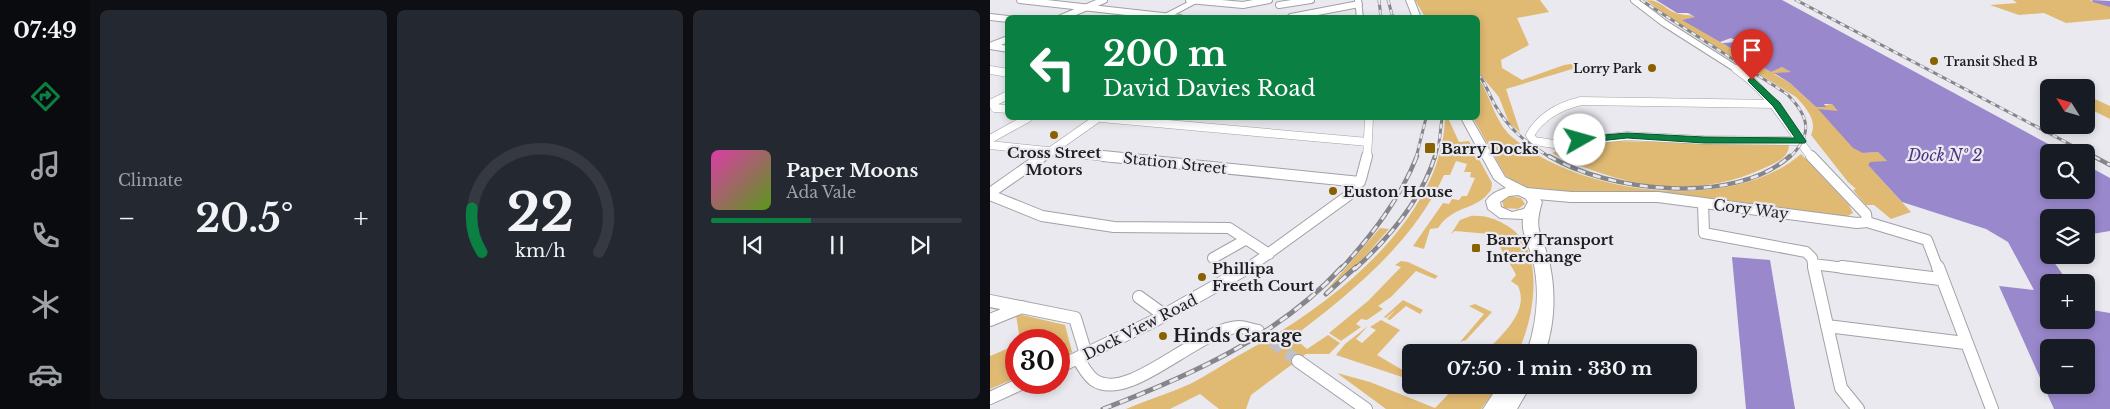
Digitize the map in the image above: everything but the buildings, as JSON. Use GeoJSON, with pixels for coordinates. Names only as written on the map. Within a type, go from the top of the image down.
{"type":"FeatureCollection","features":[{"type":"Feature","properties":{"kind":"street"},"geometry":{"type":"LineString","coordinates":[[1020,0],[1045,1],[1148,15]]}},
{"type":"Feature","properties":{"kind":"street"},"geometry":{"type":"LineString","coordinates":[[1068,15],[1104,0]]}},
{"type":"Feature","properties":{"kind":"street"},"geometry":{"type":"LineString","coordinates":[[1167,15],[1194,0],[1243,6],[1270,0],[1279,5],[1289,15]]}},
{"type":"Feature","properties":{"kind":"street"},"geometry":{"type":"LineString","coordinates":[[1279,5],[1311,0]]}},
{"type":"Feature","properties":{"kind":"street"},"geometry":{"type":"LineString","coordinates":[[1410,0],[1416,15]]}},
{"type":"Feature","properties":{"kind":"street"},"geometry":{"type":"LineString","coordinates":[[1634,0],[1658,21],[1752,80],[1776,104],[1811,157],[1866,214],[1867,222]]}},
{"type":"Feature","properties":{"kind":"street"},"geometry":{"type":"LineString","coordinates":[[1300,15],[1358,2],[1360,15]]}},
{"type":"Feature","properties":{"kind":"street"},"geometry":{"type":"LineString","coordinates":[[990,17],[1005,19]]}},
{"type":"Feature","properties":{"kind":"street"},"geometry":{"type":"LineString","coordinates":[[991,47],[1005,40]]}},
{"type":"Feature","properties":{"kind":"street"},"geometry":{"type":"LineString","coordinates":[[991,47],[1005,49]]}},
{"type":"Feature","properties":{"kind":"street"},"geometry":{"type":"LineString","coordinates":[[990,70],[1005,72]]}},
{"type":"Feature","properties":{"kind":"street"},"geometry":{"type":"LineString","coordinates":[[993,106],[1005,97]]}},
{"type":"Feature","properties":{"kind":"street"},"geometry":{"type":"LineString","coordinates":[[1776,104],[1581,101],[1568,104],[1547,117],[1536,126],[1530,136],[1534,141],[1549,144],[1627,136],[1704,140],[1802,141]]}},
{"type":"Feature","properties":{"kind":"street"},"geometry":{"type":"LineString","coordinates":[[990,139],[1024,120]]}},
{"type":"Feature","properties":{"kind":"street"},"geometry":{"type":"LineString","coordinates":[[990,194],[1096,120]]}},
{"type":"Feature","properties":{"kind":"street"},"geometry":{"type":"LineString","coordinates":[[1121,120],[1368,142]]}},
{"type":"Feature","properties":{"kind":"street"},"geometry":{"type":"LineString","coordinates":[[1360,182],[1364,176],[1369,120]]}},
{"type":"Feature","properties":{"kind":"street"},"geometry":{"type":"LineString","coordinates":[[1467,120],[1500,179],[1534,198],[1529,221],[1530,232],[1538,251],[1544,276],[1545,304],[1538,344]]}},
{"type":"Feature","properties":{"kind":"street","name":"Station Street"},"geometry":{"type":"LineString","coordinates":[[990,144],[1360,182]]}},
{"type":"Feature","properties":{"kind":"street"},"geometry":{"type":"LineString","coordinates":[[1500,179],[1499,195],[1493,207],[1497,212],[1508,216],[1530,232]]}},
{"type":"Feature","properties":{"kind":"street","name":"Dock View Road"},"geometry":{"type":"LineString","coordinates":[[1070,362],[1225,282],[1269,254],[1348,195],[1360,182]]}},
{"type":"Feature","properties":{"kind":"street"},"geometry":{"type":"LineString","coordinates":[[1499,195],[1509,192],[1523,192]]}},
{"type":"Feature","properties":{"kind":"street","name":"Cory Way"},"geometry":{"type":"LineString","coordinates":[[1523,192],[1571,196],[1638,196],[1857,223],[1867,222],[1926,240],[1940,279]]}},
{"type":"Feature","properties":{"kind":"street"},"geometry":{"type":"LineString","coordinates":[[990,194],[1042,216],[1114,227],[1229,228],[1269,254]]}},
{"type":"Feature","properties":{"kind":"street","name":"Cory Way"},"geometry":{"type":"LineString","coordinates":[[1533,208],[1571,196]]}},
{"type":"Feature","properties":{"kind":"street"},"geometry":{"type":"LineString","coordinates":[[1703,203],[1702,221],[1704,233],[1711,236],[1806,252],[1813,264],[1843,392],[1858,409]]}},
{"type":"Feature","properties":{"kind":"street"},"geometry":{"type":"LineString","coordinates":[[1508,216],[1522,215],[1533,208]]}},
{"type":"Feature","properties":{"kind":"street"},"geometry":{"type":"LineString","coordinates":[[1213,258],[1245,240]]}},
{"type":"Feature","properties":{"kind":"street"},"geometry":{"type":"LineString","coordinates":[[1813,264],[1940,279],[1992,409]]}},
{"type":"Feature","properties":{"kind":"street"},"geometry":{"type":"LineString","coordinates":[[1139,297],[1164,315]]}},
{"type":"Feature","properties":{"kind":"street"},"geometry":{"type":"LineString","coordinates":[[990,301],[1074,318],[1082,357],[1092,378],[1097,382],[1112,385],[1147,373],[1224,329],[1246,326],[1258,331]]}},
{"type":"Feature","properties":{"kind":"street"},"geometry":{"type":"LineString","coordinates":[[990,320],[1022,307]]}},
{"type":"Feature","properties":{"kind":"street"},"geometry":{"type":"LineString","coordinates":[[1827,326],[1965,343]]}},
{"type":"Feature","properties":{"kind":"street"},"geometry":{"type":"LineString","coordinates":[[1532,344],[1541,327]]}},
{"type":"Feature","properties":{"kind":"street"},"geometry":{"type":"LineString","coordinates":[[1298,361],[1362,408]]}},
{"type":"Feature","properties":{"kind":"street"},"geometry":{"type":"LineString","coordinates":[[990,398],[1005,391]]}},
{"type":"Feature","properties":{"kind":"street"},"geometry":{"type":"LineString","coordinates":[[1493,409],[1504,394]]}},
{"type":"Feature","properties":{"kind":"street"},"geometry":{"type":"LineString","coordinates":[[1507,409],[1516,394]]}},
{"type":"Feature","properties":{"kind":"shaded area"},"geometry":{"type":"Polygon","coordinates":[[[1415,0],[1540,0],[1549,12],[1517,18],[1529,45],[1501,60],[1502,68],[1522,80],[1564,65],[1578,63],[1579,67],[1506,89],[1520,132],[1509,123],[1499,97],[1480,74],[1480,15],[1424,15],[1415,0]]]}},
{"type":"Feature","properties":{"kind":"shaded area"},"geometry":{"type":"Polygon","coordinates":[[[1646,0],[1657,2],[1675,13],[1696,17],[1683,20],[1771,72],[1782,67],[1792,72],[1774,74],[1790,83],[1816,107],[1832,104],[1839,111],[1830,111],[1863,153],[1878,152],[1888,162],[1870,162],[1868,165],[1911,212],[1891,219],[1874,205],[1866,205],[1853,190],[1856,189],[1848,182],[1811,135],[1813,129],[1812,119],[1807,109],[1796,97],[1670,18],[1646,0]]]}},
{"type":"Feature","properties":{"kind":"shaded area"},"geometry":{"type":"Polygon","coordinates":[[[2013,0],[2089,0],[2110,6],[2110,19],[2066,23],[2044,13],[2019,15],[1990,5],[2017,3],[2013,0]]]}},
{"type":"Feature","properties":{"kind":"shaded area"},"geometry":{"type":"Polygon","coordinates":[[[1480,82],[1501,124],[1512,137],[1541,157],[1575,173],[1614,184],[1655,190],[1696,191],[1735,185],[1771,173],[1801,154],[1849,205],[1853,213],[1844,218],[1637,192],[1533,191],[1513,182],[1505,175],[1474,120],[1480,120],[1480,82]]]}},
{"type":"Feature","properties":{"kind":"shaded area"},"geometry":{"type":"Polygon","coordinates":[[[2095,99],[2110,106],[2110,119],[2095,112],[2095,99]]]}},
{"type":"Feature","properties":{"kind":"shaded area"},"geometry":{"type":"Polygon","coordinates":[[[1445,120],[1449,120],[1459,142],[1469,141],[1492,183],[1491,190],[1479,201],[1444,220],[1438,228],[1430,229],[1424,249],[1413,246],[1443,203],[1449,204],[1452,199],[1459,200],[1462,196],[1467,196],[1475,178],[1470,177],[1471,172],[1464,172],[1467,164],[1456,161],[1450,175],[1444,175],[1431,200],[1398,245],[1337,303],[1293,337],[1307,349],[1328,335],[1340,343],[1329,354],[1306,354],[1251,395],[1246,409],[1219,409],[1200,394],[1170,409],[1126,409],[1203,377],[1275,335],[1343,287],[1374,258],[1402,226],[1424,192],[1439,156],[1445,120]]]}},
{"type":"Feature","properties":{"kind":"shaded area"},"geometry":{"type":"Polygon","coordinates":[[[1615,141],[1789,145],[1783,157],[1762,169],[1736,179],[1709,185],[1683,187],[1629,181],[1603,174],[1552,153],[1575,146],[1615,141]]]}},
{"type":"Feature","properties":{"kind":"shaded area"},"geometry":{"type":"Polygon","coordinates":[[[1510,196],[1521,198],[1525,204],[1518,209],[1504,208],[1502,201],[1510,196]]]}},
{"type":"Feature","properties":{"kind":"shaded area"},"geometry":{"type":"Polygon","coordinates":[[[1471,216],[1480,216],[1496,220],[1518,234],[1527,248],[1532,264],[1534,283],[1529,320],[1521,344],[1494,344],[1506,331],[1517,314],[1521,296],[1518,286],[1511,281],[1516,275],[1498,244],[1501,235],[1455,231],[1451,234],[1460,220],[1471,216]]]}},
{"type":"Feature","properties":{"kind":"shaded area"},"geometry":{"type":"Polygon","coordinates":[[[1380,228],[1389,229],[1359,263],[1325,292],[1380,228]]]}},
{"type":"Feature","properties":{"kind":"shaded area"},"geometry":{"type":"Polygon","coordinates":[[[1401,261],[1408,262],[1438,276],[1435,279],[1416,271],[1391,297],[1378,306],[1383,309],[1367,320],[1361,319],[1356,324],[1361,327],[1341,341],[1329,333],[1368,301],[1401,267],[1395,265],[1401,261]]]}},
{"type":"Feature","properties":{"kind":"shaded area"},"geometry":{"type":"Polygon","coordinates":[[[1403,300],[1423,310],[1420,314],[1406,306],[1390,320],[1387,319],[1396,309],[1386,318],[1384,317],[1403,300]]]}},
{"type":"Feature","properties":{"kind":"shaded area"},"geometry":{"type":"Polygon","coordinates":[[[1475,304],[1492,312],[1466,340],[1460,342],[1484,314],[1469,306],[1475,304]]]}},
{"type":"Feature","properties":{"kind":"shaded area"},"geometry":{"type":"Polygon","coordinates":[[[1016,315],[1065,325],[1066,329],[1018,329],[1016,315]]]}},
{"type":"Feature","properties":{"kind":"shaded area"},"geometry":{"type":"Polygon","coordinates":[[[1381,320],[1400,330],[1377,355],[1402,370],[1402,377],[1336,355],[1345,344],[1368,326],[1356,339],[1362,343],[1376,330],[1370,327],[1381,320]]]}},
{"type":"Feature","properties":{"kind":"shaded area"},"geometry":{"type":"Polygon","coordinates":[[[1005,350],[1005,383],[990,389],[990,356],[1005,350]]]}},
{"type":"Feature","properties":{"kind":"shaded area"},"geometry":{"type":"Polygon","coordinates":[[[1337,373],[1370,382],[1435,408],[1448,394],[1492,394],[1481,409],[1386,409],[1337,373]]]}},
{"type":"Feature","properties":{"kind":"water","name":"Dock Nº 2"},"geometry":{"type":"Polygon","coordinates":[[[1656,0],[1782,0],[2048,144],[2040,144],[2040,199],[2095,199],[2095,170],[2110,178],[2110,231],[2095,234],[2095,209],[2040,209],[2040,264],[2055,264],[2062,274],[2040,274],[2040,329],[2095,329],[2095,310],[2110,313],[2110,409],[2054,409],[2047,394],[2095,394],[2095,339],[2040,339],[2040,378],[1999,286],[2034,290],[2008,242],[1986,229],[1902,202],[1868,165],[1870,162],[1887,161],[1878,152],[1863,153],[1853,148],[1818,109],[1838,111],[1832,104],[1824,104],[1826,107],[1816,107],[1790,83],[1774,73],[1791,72],[1782,67],[1771,72],[1722,43],[1739,42],[1731,38],[1720,42],[1682,20],[1695,17],[1688,13],[1677,13],[1656,0]]]}},
{"type":"Feature","properties":{"kind":"water"},"geometry":{"type":"Polygon","coordinates":[[[1732,257],[1770,260],[1795,409],[1746,409],[1732,257]]]}},
{"type":"Feature","properties":{"kind":"waterway"},"geometry":{"type":"LineString","coordinates":[[2096,0],[2110,4]]}},
{"type":"Feature","properties":{"kind":"tunnel"},"geometry":{"type":"LineString","coordinates":[[1258,331],[1298,361]]}},
{"type":"Feature","properties":{"kind":"railway"},"geometry":{"type":"LineString","coordinates":[[1379,0],[1381,15]]}},
{"type":"Feature","properties":{"kind":"railway"},"geometry":{"type":"LineString","coordinates":[[1388,0],[1392,15]]}},
{"type":"Feature","properties":{"kind":"railway"},"geometry":{"type":"LineString","coordinates":[[1641,0],[1787,94],[1800,110],[1806,125],[1802,141],[1789,158]]}},
{"type":"Feature","properties":{"kind":"railway"},"geometry":{"type":"LineString","coordinates":[[1796,0],[2096,158]]}},
{"type":"Feature","properties":{"kind":"railway"},"geometry":{"type":"LineString","coordinates":[[1480,77],[1506,122],[1526,141],[1551,158]]}},
{"type":"Feature","properties":{"kind":"railway"},"geometry":{"type":"LineString","coordinates":[[1416,158],[1426,120]]}},
{"type":"Feature","properties":{"kind":"railway"},"geometry":{"type":"LineString","coordinates":[[1435,158],[1442,120]]}},
{"type":"Feature","properties":{"kind":"railway"},"geometry":{"type":"LineString","coordinates":[[1341,269],[1364,243],[1394,202],[1417,156]]}},
{"type":"Feature","properties":{"kind":"railway"},"geometry":{"type":"LineString","coordinates":[[1355,269],[1380,245],[1402,218],[1429,173],[1435,156]]}},
{"type":"Feature","properties":{"kind":"railway"},"geometry":{"type":"LineString","coordinates":[[1549,156],[1574,168],[1604,178],[1637,185],[1671,188],[1705,187],[1738,182],[1766,172],[1790,156]]}},
{"type":"Feature","properties":{"kind":"railway"},"geometry":{"type":"LineString","coordinates":[[2095,157],[2110,165]]}},
{"type":"Feature","properties":{"kind":"railway"},"geometry":{"type":"LineString","coordinates":[[1103,409],[1168,383],[1231,352],[1290,314],[1317,292],[1342,267]]}},
{"type":"Feature","properties":{"kind":"railway"},"geometry":{"type":"LineString","coordinates":[[1326,294],[1356,267]]}},
{"type":"Feature","properties":{"kind":"place","name":"Transit Shed B"},"geometry":{"type":"Point","coordinates":[1934,61]}},
{"type":"Feature","properties":{"kind":"place","name":"Lorry Park"},"geometry":{"type":"Point","coordinates":[1652,68]}},
{"type":"Feature","properties":{"kind":"place","name":"Cross Street Motors"},"geometry":{"type":"Point","coordinates":[1054,135]}},
{"type":"Feature","properties":{"kind":"place","name":"Barry Docks"},"geometry":{"type":"Point","coordinates":[1430,148]}},
{"type":"Feature","properties":{"kind":"place","name":"Euston House"},"geometry":{"type":"Point","coordinates":[1333,191]}},
{"type":"Feature","properties":{"kind":"place","name":"Barry Transport Interchange"},"geometry":{"type":"Point","coordinates":[1476,248]}},
{"type":"Feature","properties":{"kind":"place","name":"Phillipa Freeth Court"},"geometry":{"type":"Point","coordinates":[1202,277]}},
{"type":"Feature","properties":{"kind":"place","name":"Hinds Garage"},"geometry":{"type":"Point","coordinates":[1163,336]}},
{"type":"Feature","properties":{"kind":"route"},"geometry":{"type":"LineString","coordinates":[[1580,140],[1608,136],[1627,136],[1704,140],[1802,141],[1776,104],[1752,80]]}}]}
